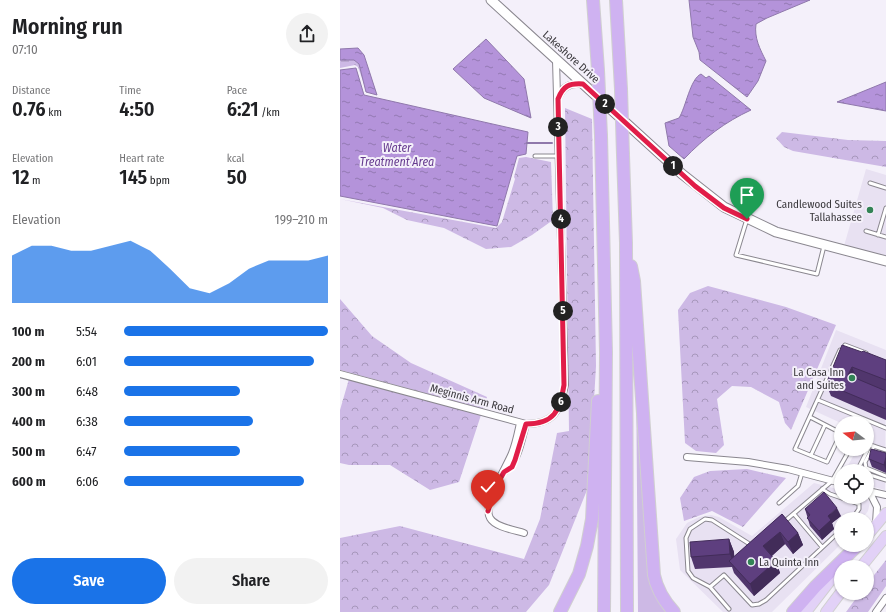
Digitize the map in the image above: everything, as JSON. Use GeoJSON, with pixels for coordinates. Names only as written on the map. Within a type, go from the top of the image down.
{"type":"FeatureCollection","features":[{"type":"Feature","properties":{"kind":"highway"},"geometry":{"type":"LineString","coordinates":[[593,0],[601,136],[606,352],[604,612]]}},
{"type":"Feature","properties":{"kind":"highway"},"geometry":{"type":"LineString","coordinates":[[616,0],[621,89],[626,243],[627,612]]}},
{"type":"Feature","properties":{"kind":"highway"},"geometry":{"type":"LineString","coordinates":[[626,243],[634,282],[653,569],[656,585],[664,600],[674,612]]}},
{"type":"Feature","properties":{"kind":"highway"},"geometry":{"type":"LineString","coordinates":[[560,612],[579,574],[587,546],[592,519],[599,395],[606,352]]}},
{"type":"Feature","properties":{"kind":"highway"},"geometry":{"type":"LineString","coordinates":[[792,612],[815,586],[851,552]]}},
{"type":"Feature","properties":{"kind":"main road"},"geometry":{"type":"LineString","coordinates":[[874,527],[886,513]]}},
{"type":"Feature","properties":{"kind":"main road"},"geometry":{"type":"LineString","coordinates":[[867,560],[886,536]]}},
{"type":"Feature","properties":{"kind":"main road"},"geometry":{"type":"LineString","coordinates":[[806,612],[853,552]]}},
{"type":"Feature","properties":{"kind":"main road"},"geometry":{"type":"LineString","coordinates":[[826,612],[835,600]]}},
{"type":"Feature","properties":{"kind":"street","name":"Lakeshore Drive"},"geometry":{"type":"LineString","coordinates":[[491,0],[695,186],[724,208],[776,232],[886,261]]}},
{"type":"Feature","properties":{"kind":"street","name":"Meginnis Arm Road"},"geometry":{"type":"LineString","coordinates":[[340,374],[523,423],[544,423],[553,416],[561,402],[564,385],[556,60]]}},
{"type":"Feature","properties":{"kind":"street"},"geometry":{"type":"LineString","coordinates":[[558,99],[561,90],[566,86],[574,83],[583,84]]}},
{"type":"Feature","properties":{"kind":"street"},"geometry":{"type":"LineString","coordinates":[[523,423],[515,460],[512,467],[504,472],[490,500],[488,511],[490,518],[499,525],[524,533]]}},
{"type":"Feature","properties":{"kind":"street"},"geometry":{"type":"LineString","coordinates":[[687,457],[748,462],[832,481]]}},
{"type":"Feature","properties":{"kind":"street"},"geometry":{"type":"LineString","coordinates":[[874,493],[886,496]]}},
{"type":"Feature","properties":{"kind":"street"},"geometry":{"type":"LineString","coordinates":[[874,502],[877,507],[876,525]]}},
{"type":"Feature","properties":{"kind":"street"},"geometry":{"type":"LineString","coordinates":[[876,612],[886,598]]}},
{"type":"Feature","properties":{"kind":"lane"},"geometry":{"type":"LineString","coordinates":[[535,156],[559,156]]}},
{"type":"Feature","properties":{"kind":"lane"},"geometry":{"type":"LineString","coordinates":[[870,183],[886,188]]}},
{"type":"Feature","properties":{"kind":"lane"},"geometry":{"type":"LineString","coordinates":[[878,235],[886,208]]}},
{"type":"Feature","properties":{"kind":"lane"},"geometry":{"type":"LineString","coordinates":[[747,219],[736,255],[818,274],[824,244]]}},
{"type":"Feature","properties":{"kind":"lane"},"geometry":{"type":"LineString","coordinates":[[866,231],[886,237]]}},
{"type":"Feature","properties":{"kind":"lane"},"geometry":{"type":"LineString","coordinates":[[834,448],[827,462],[795,449],[843,345],[872,356]]}},
{"type":"Feature","properties":{"kind":"lane"},"geometry":{"type":"LineString","coordinates":[[818,400],[858,416]]}},
{"type":"Feature","properties":{"kind":"lane"},"geometry":{"type":"LineString","coordinates":[[810,416],[834,430]]}},
{"type":"Feature","properties":{"kind":"lane"},"geometry":{"type":"LineString","coordinates":[[874,423],[886,428]]}},
{"type":"Feature","properties":{"kind":"lane"},"geometry":{"type":"LineString","coordinates":[[811,455],[825,425]]}},
{"type":"Feature","properties":{"kind":"lane"},"geometry":{"type":"LineString","coordinates":[[874,446],[886,450]]}},
{"type":"Feature","properties":{"kind":"lane"},"geometry":{"type":"LineString","coordinates":[[784,523],[832,481],[846,456]]}},
{"type":"Feature","properties":{"kind":"lane"},"geometry":{"type":"LineString","coordinates":[[868,456],[865,462],[866,468],[869,471],[886,476]]}},
{"type":"Feature","properties":{"kind":"lane"},"geometry":{"type":"LineString","coordinates":[[779,503],[798,486],[802,473]]}},
{"type":"Feature","properties":{"kind":"lane"},"geometry":{"type":"LineString","coordinates":[[874,476],[886,480]]}},
{"type":"Feature","properties":{"kind":"lane"},"geometry":{"type":"LineString","coordinates":[[822,490],[859,504],[859,509],[857,512]]}},
{"type":"Feature","properties":{"kind":"lane"},"geometry":{"type":"LineString","coordinates":[[794,514],[822,547]]}},
{"type":"Feature","properties":{"kind":"lane"},"geometry":{"type":"LineString","coordinates":[[728,609],[710,588],[693,578],[688,571],[686,538],[690,529],[705,519],[712,520],[747,544],[758,545]]}},
{"type":"Feature","properties":{"kind":"lane"},"geometry":{"type":"LineString","coordinates":[[710,588],[724,575],[752,605],[759,604],[766,600],[834,536]]}},
{"type":"Feature","properties":{"kind":"shaded area","name":"Candlewood Suites Tallahassee"},"geometry":{"type":"Polygon","coordinates":[[[866,169],[886,175],[886,257],[844,246],[866,169]]]}},
{"type":"Feature","properties":{"kind":"shaded area","name":"La Casa Inn and Suites"},"geometry":{"type":"Polygon","coordinates":[[[836,330],[886,350],[885,490],[874,487],[874,464],[849,464],[853,456],[874,456],[874,416],[834,416],[834,420],[806,407],[836,330]]]}},
{"type":"Feature","properties":{"kind":"shaded area","name":"La Quinta Inn"},"geometry":{"type":"Polygon","coordinates":[[[814,483],[834,488],[834,504],[870,504],[867,512],[834,512],[834,551],[772,612],[723,612],[680,570],[676,539],[687,523],[699,517],[711,515],[719,517],[752,536],[814,483]]]}},
{"type":"Feature","properties":{"kind":"green space"},"geometry":{"type":"Polygon","coordinates":[[[340,60],[354,60],[359,64],[365,87],[358,67],[355,65],[340,68],[340,60]]]}},
{"type":"Feature","properties":{"kind":"green space"},"geometry":{"type":"Polygon","coordinates":[[[565,108],[592,119],[596,366],[589,485],[549,585],[526,612],[340,612],[340,538],[400,526],[524,559],[540,519],[557,433],[569,431],[565,108]]]}},
{"type":"Feature","properties":{"kind":"green space"},"geometry":{"type":"Polygon","coordinates":[[[782,132],[848,140],[886,141],[886,167],[793,151],[784,147],[776,138],[782,132]]]}},
{"type":"Feature","properties":{"kind":"green space"},"geometry":{"type":"Polygon","coordinates":[[[526,157],[551,162],[553,220],[532,235],[511,247],[486,249],[444,228],[407,220],[383,208],[340,199],[496,228],[502,222],[515,179],[514,177],[519,158],[526,157]]]}},
{"type":"Feature","properties":{"kind":"green space"},"geometry":{"type":"Polygon","coordinates":[[[708,286],[786,307],[836,325],[791,430],[785,423],[779,402],[751,387],[732,386],[717,399],[724,445],[716,453],[696,451],[685,443],[678,310],[690,293],[708,286]]]}},
{"type":"Feature","properties":{"kind":"green space"},"geometry":{"type":"Polygon","coordinates":[[[340,299],[372,336],[411,363],[487,397],[483,409],[340,370],[340,299]]]}},
{"type":"Feature","properties":{"kind":"green space"},"geometry":{"type":"Polygon","coordinates":[[[636,367],[649,562],[647,564],[649,574],[666,612],[638,612],[636,367]]]}},
{"type":"Feature","properties":{"kind":"green space"},"geometry":{"type":"Polygon","coordinates":[[[349,379],[481,415],[459,482],[430,490],[390,465],[349,465],[340,463],[340,410],[349,379]]]}},
{"type":"Feature","properties":{"kind":"green space"},"geometry":{"type":"Polygon","coordinates":[[[747,469],[786,478],[743,527],[712,511],[684,521],[680,498],[694,477],[710,471],[747,469]]]}},
{"type":"Feature","properties":{"kind":"green space"},"geometry":{"type":"Polygon","coordinates":[[[886,560],[886,586],[868,612],[846,612],[855,600],[874,600],[874,575],[886,560]]]}},
{"type":"Feature","properties":{"kind":"water"},"geometry":{"type":"Polygon","coordinates":[[[689,0],[810,0],[756,24],[757,39],[766,61],[758,81],[747,97],[700,60],[699,52],[693,37],[689,0]]]}},
{"type":"Feature","properties":{"kind":"water"},"geometry":{"type":"Polygon","coordinates":[[[486,39],[524,79],[531,118],[484,98],[453,69],[486,39]]]}},
{"type":"Feature","properties":{"kind":"water"},"geometry":{"type":"Polygon","coordinates":[[[358,48],[364,55],[377,95],[366,92],[359,64],[354,60],[340,60],[340,49],[358,48]]]}},
{"type":"Feature","properties":{"kind":"water","name":"Water Treatment Area"},"geometry":{"type":"Polygon","coordinates":[[[356,68],[364,95],[528,132],[526,154],[517,156],[497,226],[340,196],[340,70],[356,68]]]}},
{"type":"Feature","properties":{"kind":"water"},"geometry":{"type":"Polygon","coordinates":[[[701,74],[706,78],[709,76],[751,110],[715,131],[684,159],[669,146],[665,123],[679,118],[694,81],[701,74]]]}},
{"type":"Feature","properties":{"kind":"water"},"geometry":{"type":"Polygon","coordinates":[[[886,82],[886,111],[837,102],[886,82]]]}},
{"type":"Feature","properties":{"kind":"building"},"geometry":{"type":"Polygon","coordinates":[[[842,345],[886,360],[886,380],[852,367],[848,375],[886,391],[886,409],[826,384],[842,345]]]}},
{"type":"Feature","properties":{"kind":"building"},"geometry":{"type":"Polygon","coordinates":[[[874,450],[886,453],[884,465],[869,459],[870,456],[874,456],[874,450]]]}},
{"type":"Feature","properties":{"kind":"building"},"geometry":{"type":"Polygon","coordinates":[[[824,492],[837,508],[828,516],[831,520],[819,531],[807,518],[810,515],[805,509],[824,492]]]}},
{"type":"Feature","properties":{"kind":"building"},"geometry":{"type":"Polygon","coordinates":[[[782,514],[798,533],[788,542],[780,532],[763,546],[776,561],[750,584],[729,561],[782,514]]]}},
{"type":"Feature","properties":{"kind":"building"},"geometry":{"type":"Polygon","coordinates":[[[729,539],[730,554],[691,557],[690,542],[729,539]]]}},
{"type":"Feature","properties":{"kind":"waterway"},"geometry":{"type":"LineString","coordinates":[[527,143],[552,143]]}},
{"type":"Feature","properties":{"kind":"place","name":"Candlewood Suites Tallahassee"},"geometry":{"type":"Point","coordinates":[870,210]}},
{"type":"Feature","properties":{"kind":"place","name":"La Casa Inn and Suites"},"geometry":{"type":"Point","coordinates":[852,378]}},
{"type":"Feature","properties":{"kind":"place","name":"La Quinta Inn"},"geometry":{"type":"Point","coordinates":[751,562]}},
{"type":"Feature","properties":{"kind":"route"},"geometry":{"type":"LineString","coordinates":[[488,511],[490,500],[495,488],[504,472],[512,467],[526,424],[544,423],[548,420],[557,410],[562,397],[564,385],[558,99],[561,90],[574,83],[583,84],[695,186],[724,208],[747,219]]}}]}
